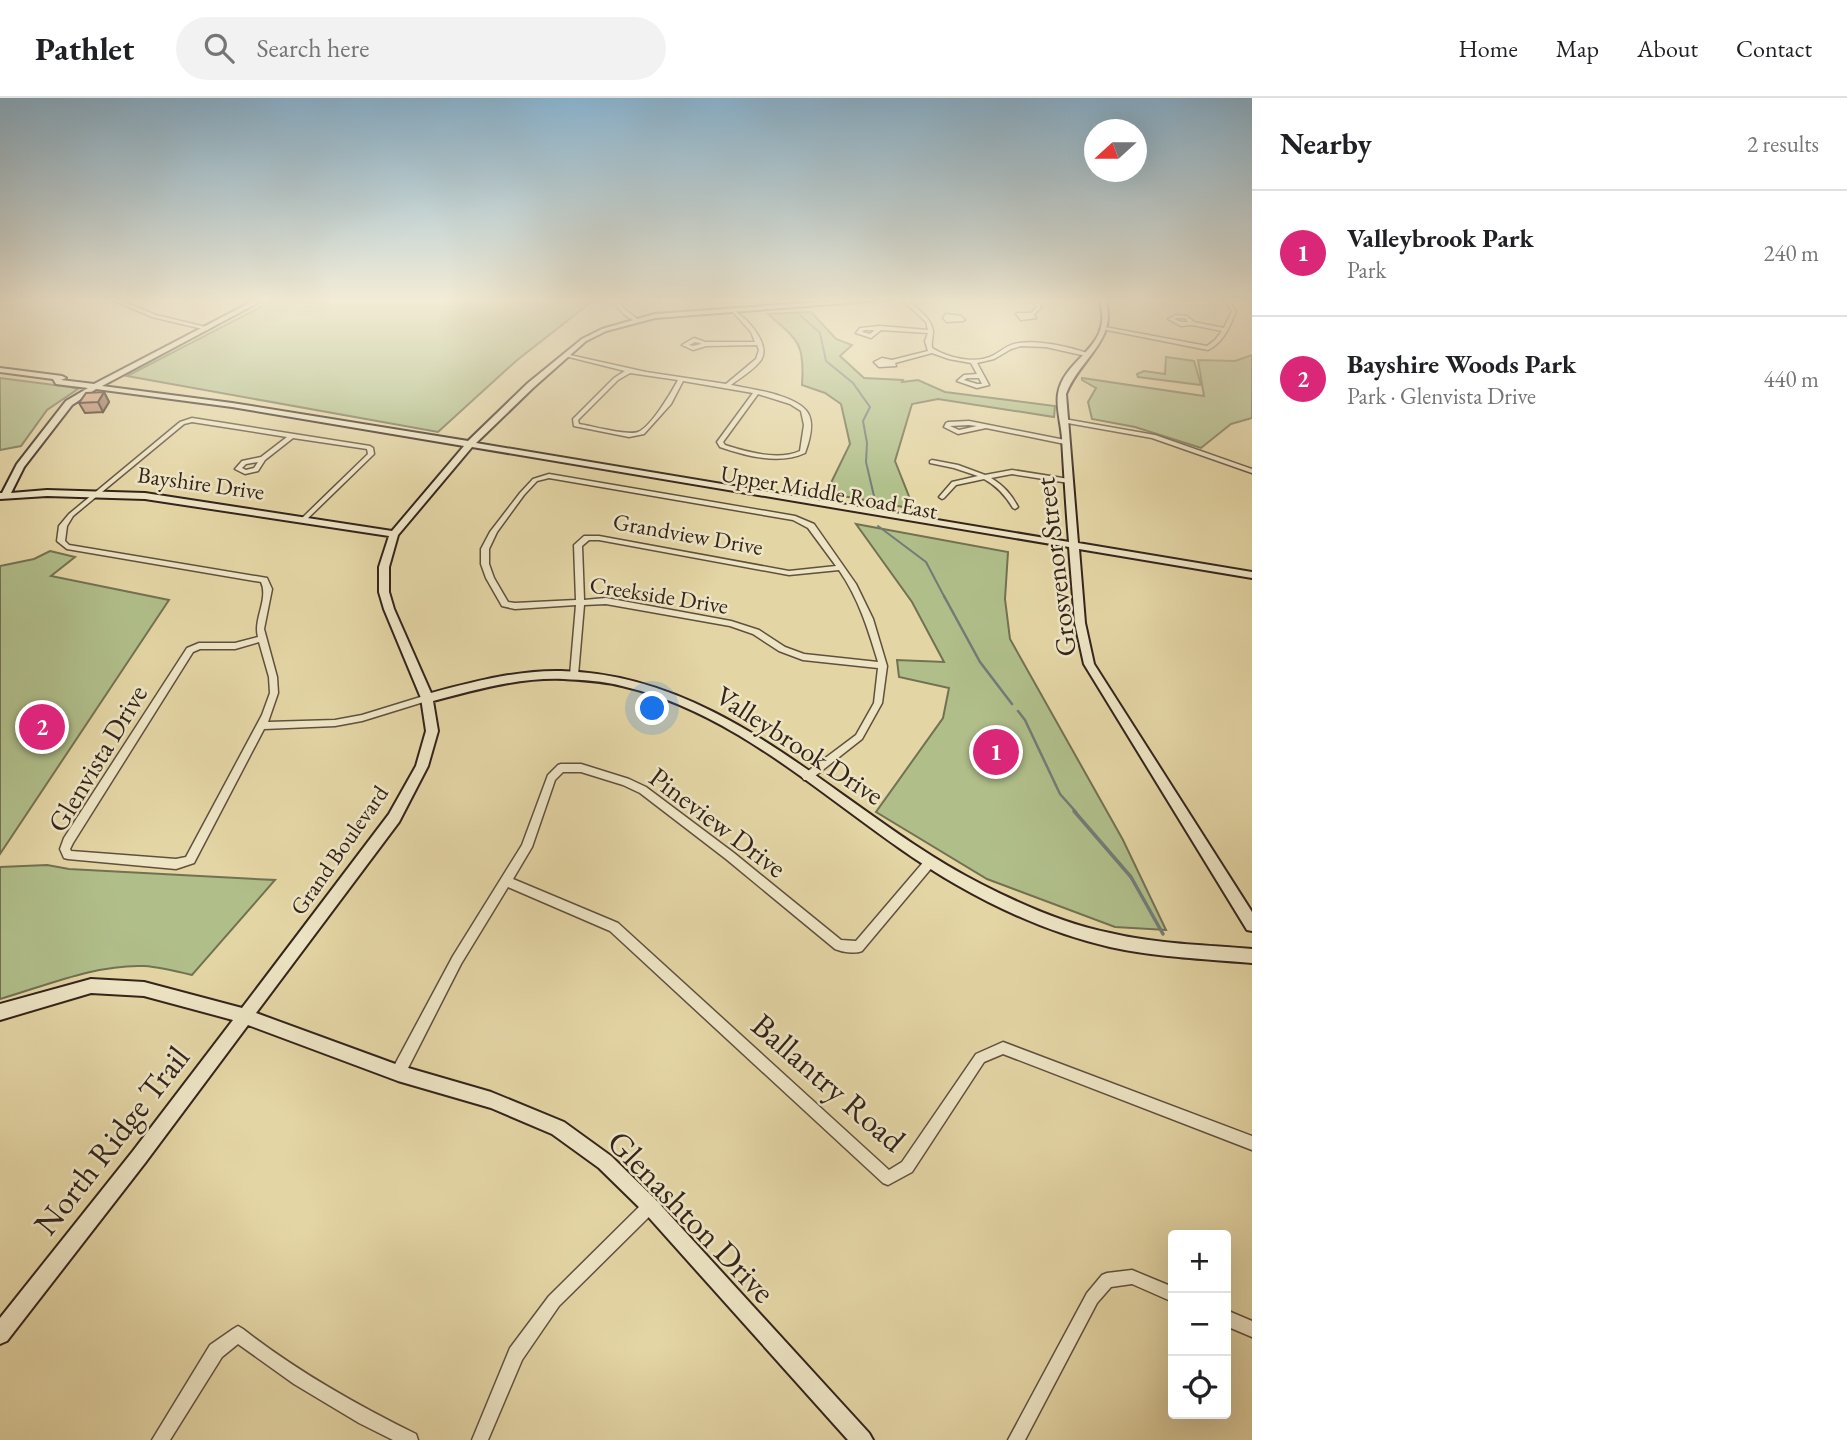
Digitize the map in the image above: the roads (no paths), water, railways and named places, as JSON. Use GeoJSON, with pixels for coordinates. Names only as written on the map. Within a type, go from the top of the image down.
{"type":"FeatureCollection","features":[{"type":"Feature","properties":{"kind":"street"},"geometry":{"type":"LineString","coordinates":[[2,496],[20,466],[62,409],[97,385],[142,362]]}},
{"type":"Feature","properties":{"kind":"street","name":"Grand Boulevard"},"geometry":{"type":"LineString","coordinates":[[244,1017],[394,818],[422,766],[432,731],[427,698],[384,592],[384,567],[394,534],[468,447],[511,402],[559,362]]}},
{"type":"Feature","properties":{"kind":"street"},"geometry":{"type":"LineString","coordinates":[[593,362],[681,380],[728,385],[789,402],[801,407],[806,415],[807,428],[803,452],[796,457],[780,458],[722,446],[720,442],[756,393]]}},
{"type":"Feature","properties":{"kind":"street"},"geometry":{"type":"LineString","coordinates":[[728,385],[756,362]]}},
{"type":"Feature","properties":{"kind":"street"},"geometry":{"type":"LineString","coordinates":[[973,362],[981,376]]}},
{"type":"Feature","properties":{"kind":"street","name":"Grosvenor Street"},"geometry":{"type":"LineString","coordinates":[[1081,362],[1063,389],[1080,623],[1089,664],[1252,925]]}},
{"type":"Feature","properties":{"kind":"street","name":"Upper Middle Road East"},"geometry":{"type":"LineString","coordinates":[[0,370],[56,378],[60,382],[97,385],[400,434],[407,439],[468,447],[1074,550],[1252,584]]}},
{"type":"Feature","properties":{"kind":"street"},"geometry":{"type":"LineString","coordinates":[[629,371],[616,379],[575,420],[576,425],[629,435],[642,433],[669,403],[681,380]]}},
{"type":"Feature","properties":{"kind":"street"},"geometry":{"type":"LineString","coordinates":[[95,494],[186,421],[196,420],[293,435],[366,447],[372,451],[302,521]]}},
{"type":"Feature","properties":{"kind":"street"},"geometry":{"type":"LineString","coordinates":[[1064,421],[1153,436],[1252,471]]}},
{"type":"Feature","properties":{"kind":"street"},"geometry":{"type":"LineString","coordinates":[[984,427],[958,432],[947,427],[948,424],[958,422],[1066,442]]}},
{"type":"Feature","properties":{"kind":"street"},"geometry":{"type":"LineString","coordinates":[[263,459],[293,435]]}},
{"type":"Feature","properties":{"kind":"street"},"geometry":{"type":"LineString","coordinates":[[932,462],[960,466],[984,476],[1012,499],[1015,507]]}},
{"type":"Feature","properties":{"kind":"street"},"geometry":{"type":"LineString","coordinates":[[942,498],[954,483],[1012,472],[1069,481]]}},
{"type":"Feature","properties":{"kind":"street","name":"Creekside Drive"},"geometry":{"type":"LineString","coordinates":[[807,777],[859,737],[878,703],[883,666],[869,619],[852,584],[811,526],[795,518],[550,476],[540,477],[522,494],[494,532],[485,549],[485,564],[505,604],[515,606],[606,601],[731,624],[756,632],[782,649],[803,657],[883,666]]}},
{"type":"Feature","properties":{"kind":"street","name":"Bayshire Drive"},"geometry":{"type":"LineString","coordinates":[[2,496],[95,494],[169,499],[394,534]]}},
{"type":"Feature","properties":{"kind":"street","name":"Glenvista Drive"},"geometry":{"type":"LineString","coordinates":[[95,494],[71,514],[62,526],[61,541],[67,547],[264,580],[268,589],[260,629],[273,677],[274,693],[267,715],[190,860],[176,864],[68,855],[65,849],[68,841],[190,650],[199,646],[235,646],[261,639]]}},
{"type":"Feature","properties":{"kind":"street","name":"Grandview Drive"},"geometry":{"type":"LineString","coordinates":[[574,675],[580,602],[578,545],[587,538],[789,573],[839,568]]}},
{"type":"Feature","properties":{"kind":"street","name":"Upper Middle Road East"},"geometry":{"type":"LineString","coordinates":[[1074,550],[1252,575]]}},
{"type":"Feature","properties":{"kind":"street","name":"Valleybrook Drive"},"geometry":{"type":"LineString","coordinates":[[261,726],[348,720],[427,698],[541,675],[574,675],[632,684],[673,696],[729,723],[930,862],[1002,900],[1089,935],[1161,949],[1252,956]]}},
{"type":"Feature","properties":{"kind":"street","name":"Pineview Drive"},"geometry":{"type":"LineString","coordinates":[[398,1073],[457,960],[508,882],[527,847],[551,778],[561,768],[581,768],[643,790],[730,856],[839,945],[858,947],[930,862]]}},
{"type":"Feature","properties":{"kind":"street","name":"Ballantry Road"},"geometry":{"type":"LineString","coordinates":[[508,882],[614,927],[888,1178],[907,1167],[980,1058],[1003,1048],[1252,1143]]}},
{"type":"Feature","properties":{"kind":"street"},"geometry":{"type":"LineString","coordinates":[[0,1012],[91,986],[144,989],[244,1017]]}},
{"type":"Feature","properties":{"kind":"street","name":"Glenashton Drive"},"geometry":{"type":"LineString","coordinates":[[244,1017],[398,1073],[491,1100],[558,1128],[605,1163],[650,1206],[862,1440]]}},
{"type":"Feature","properties":{"kind":"street","name":"North Ridge Trail"},"geometry":{"type":"LineString","coordinates":[[0,1334],[244,1017]]}},
{"type":"Feature","properties":{"kind":"street"},"geometry":{"type":"LineString","coordinates":[[480,1440],[516,1354],[554,1301],[650,1206]]}},
{"type":"Feature","properties":{"kind":"street"},"geometry":{"type":"LineString","coordinates":[[1016,1440],[1092,1297],[1107,1280],[1132,1277],[1168,1293]]}},
{"type":"Feature","properties":{"kind":"street"},"geometry":{"type":"LineString","coordinates":[[1231,1320],[1252,1329]]}},
{"type":"Feature","properties":{"kind":"street"},"geometry":{"type":"LineString","coordinates":[[160,1440],[216,1351],[238,1334],[354,1412],[410,1440]]}},
{"type":"Feature","properties":{"kind":"waterway"},"geometry":{"type":"LineString","coordinates":[[827,362],[853,383],[870,407],[863,421],[867,443],[866,462],[877,509]]}},
{"type":"Feature","properties":{"kind":"waterway"},"geometry":{"type":"LineString","coordinates":[[878,526],[926,562],[945,598]]}},
{"type":"Feature","properties":{"kind":"waterway"},"geometry":{"type":"LineString","coordinates":[[944,596],[980,662],[1012,704]]}},
{"type":"Feature","properties":{"kind":"waterway"},"geometry":{"type":"LineString","coordinates":[[1018,711],[1025,720],[1060,794],[1076,812]]}},
{"type":"Feature","properties":{"kind":"waterway"},"geometry":{"type":"LineString","coordinates":[[1074,811],[1131,877],[1163,934]]}},
{"type":"Feature","properties":{"kind":"place","name":"Bayshire Woods Park"},"geometry":{"type":"Point","coordinates":[42,727]}},
{"type":"Feature","properties":{"kind":"place","name":"Valleybrook Park"},"geometry":{"type":"Point","coordinates":[996,752]}}]}
